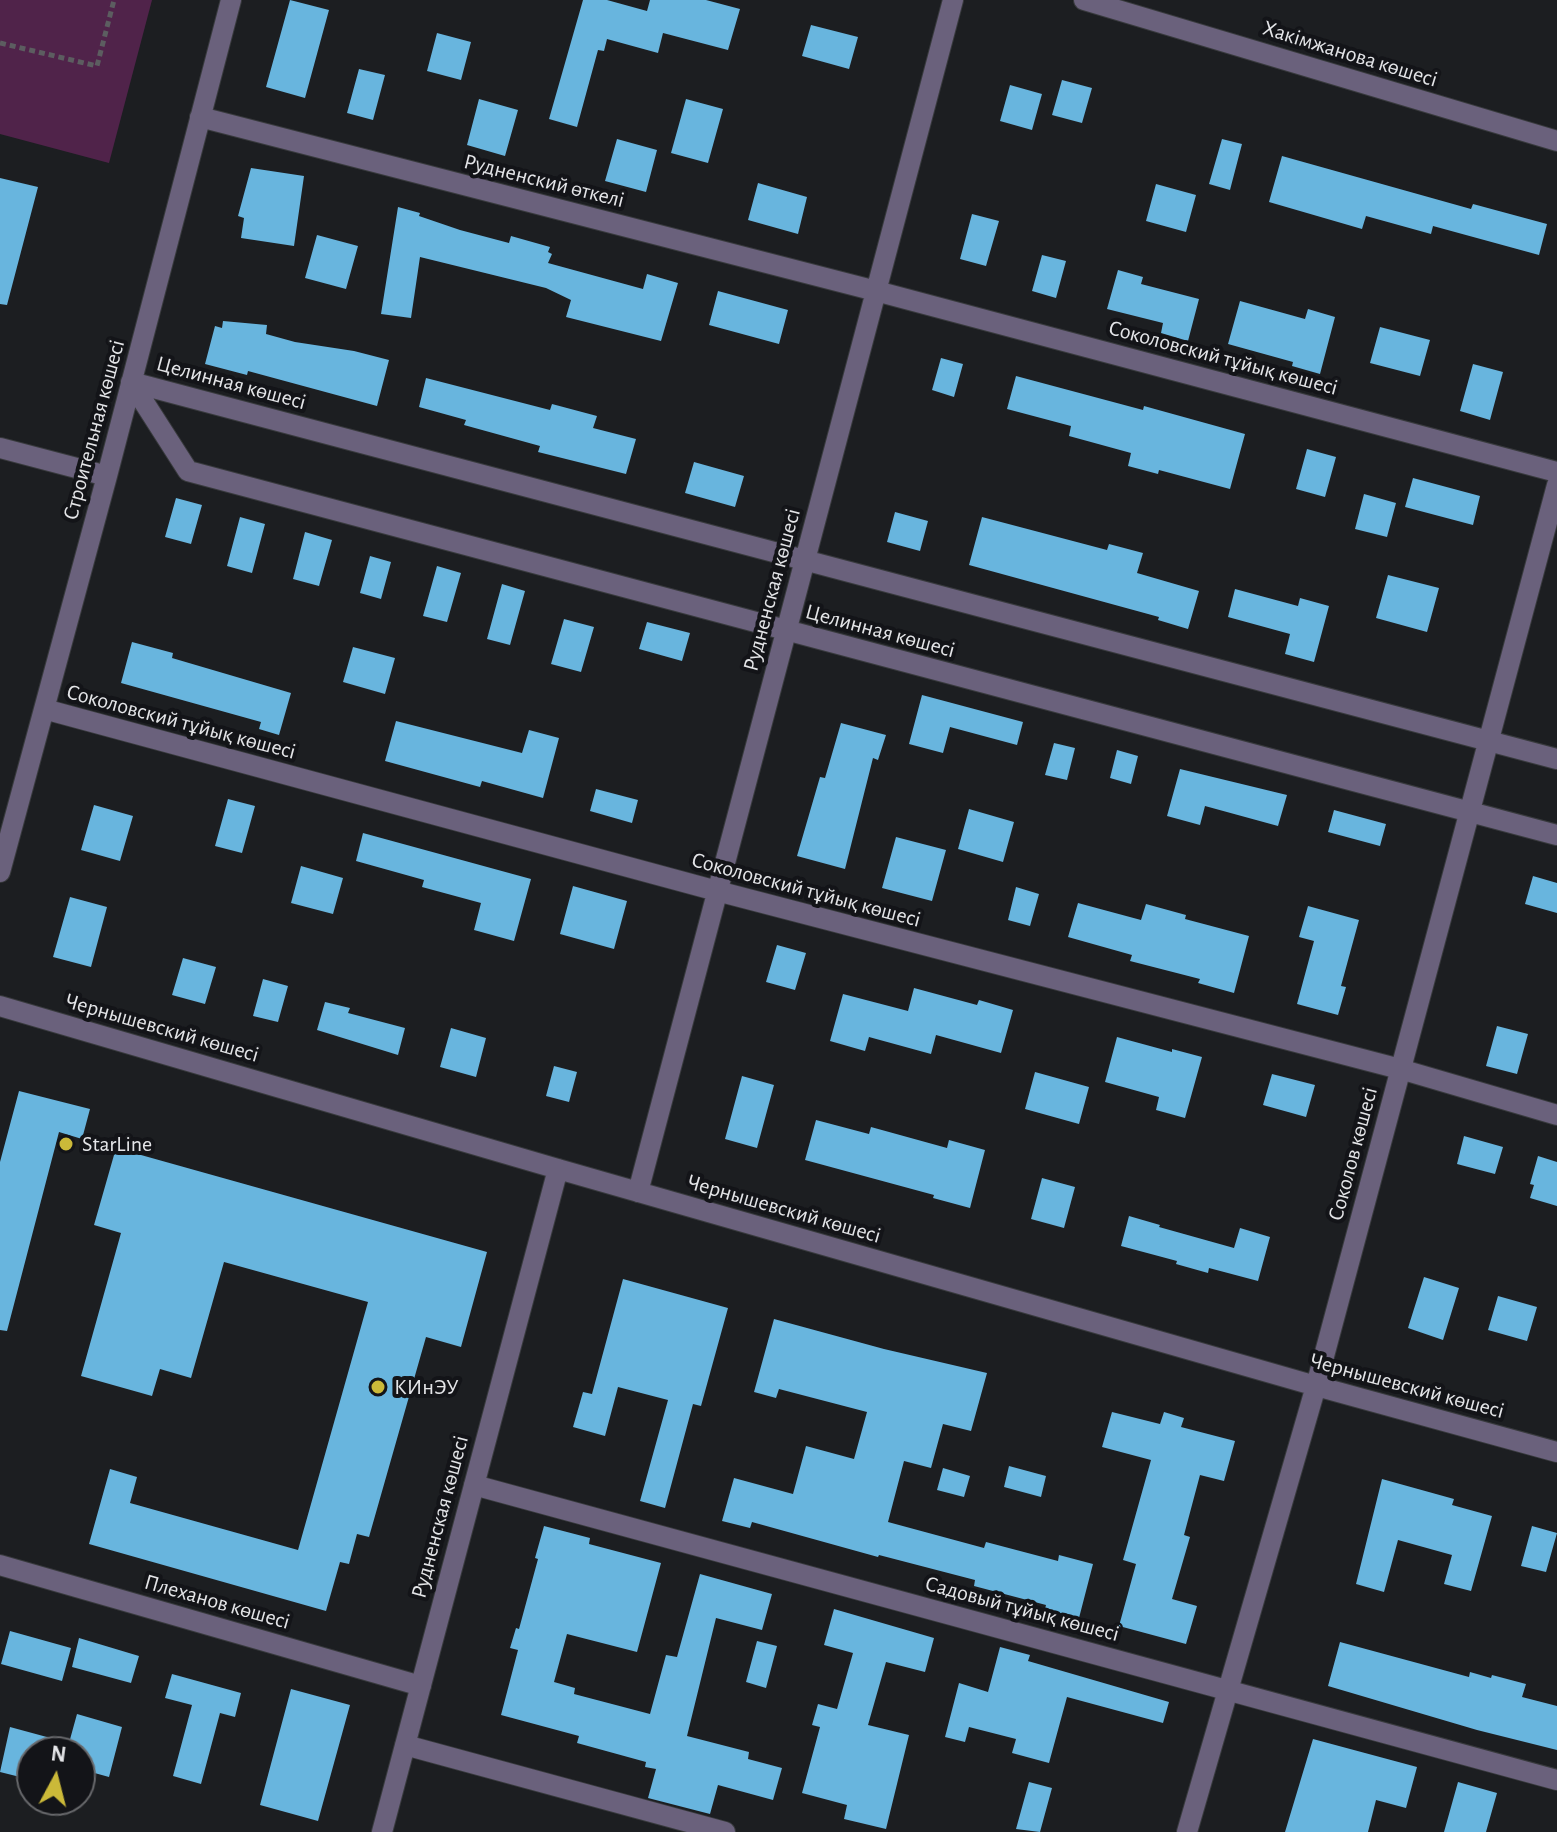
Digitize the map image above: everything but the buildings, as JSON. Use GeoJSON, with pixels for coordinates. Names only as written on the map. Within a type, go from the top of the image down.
{"type":"FeatureCollection","features":[{"type":"Feature","properties":{"kind":"street","name":"Строительная көшесі"},"geometry":{"type":"LineString","coordinates":[[0,872],[231,0]]}},
{"type":"Feature","properties":{"kind":"street","name":"Рудненская көшесі"},"geometry":{"type":"LineString","coordinates":[[638,1192],[953,0]]}},
{"type":"Feature","properties":{"kind":"street","name":"Хакімжанова көшесі"},"geometry":{"type":"LineString","coordinates":[[1084,0],[1557,141]]}},
{"type":"Feature","properties":{"kind":"street","name":"Рудненский өткелі"},"geometry":{"type":"LineString","coordinates":[[200,117],[876,291]]}},
{"type":"Feature","properties":{"kind":"street","name":"Соколовский тұйық көшесі"},"geometry":{"type":"LineString","coordinates":[[876,291],[1557,472]]}},
{"type":"Feature","properties":{"kind":"street","name":"Целинная көшесі"},"geometry":{"type":"LineString","coordinates":[[131,382],[1557,759]]}},
{"type":"Feature","properties":{"kind":"street","name":"Целинная көшесі"},"geometry":{"type":"LineString","coordinates":[[131,382],[188,471],[1557,835]]}},
{"type":"Feature","properties":{"kind":"street"},"geometry":{"type":"LineString","coordinates":[[0,448],[107,476]]}},
{"type":"Feature","properties":{"kind":"street","name":"Соколов көшесі"},"geometry":{"type":"LineString","coordinates":[[1187,1832],[1316,1386],[1557,485]]}},
{"type":"Feature","properties":{"kind":"street","name":"Соколовский тұйық көшесі"},"geometry":{"type":"LineString","coordinates":[[44,709],[717,891],[1400,1069],[1557,1115]]}},
{"type":"Feature","properties":{"kind":"street","name":"Чернышевский көшесі"},"geometry":{"type":"LineString","coordinates":[[0,1006],[638,1192],[1557,1452]]}},
{"type":"Feature","properties":{"kind":"street","name":"Рудненская көшесі"},"geometry":{"type":"LineString","coordinates":[[382,1832],[558,1169]]}},
{"type":"Feature","properties":{"kind":"street","name":"Садовый тұйық көшесі"},"geometry":{"type":"LineString","coordinates":[[474,1485],[1557,1780]]}},
{"type":"Feature","properties":{"kind":"street","name":"Плеханов көшесі"},"geometry":{"type":"LineString","coordinates":[[0,1565],[421,1686]]}},
{"type":"Feature","properties":{"kind":"street"},"geometry":{"type":"LineString","coordinates":[[405,1745],[725,1832]]}},
{"type":"Feature","properties":{"kind":"path"},"geometry":{"type":"LineString","coordinates":[[0,43],[97,66],[114,0]]}},
{"type":"Feature","properties":{"kind":"shaded area"},"geometry":{"type":"Polygon","coordinates":[[[0,0],[152,0],[109,163],[0,134],[0,0]]]}},
{"type":"Feature","properties":{"kind":"place","name":"StarLine"},"geometry":{"type":"Point","coordinates":[66,1144]}},
{"type":"Feature","properties":{"kind":"place","name":"КИнЭУ"},"geometry":{"type":"Point","coordinates":[378,1387]}}]}
